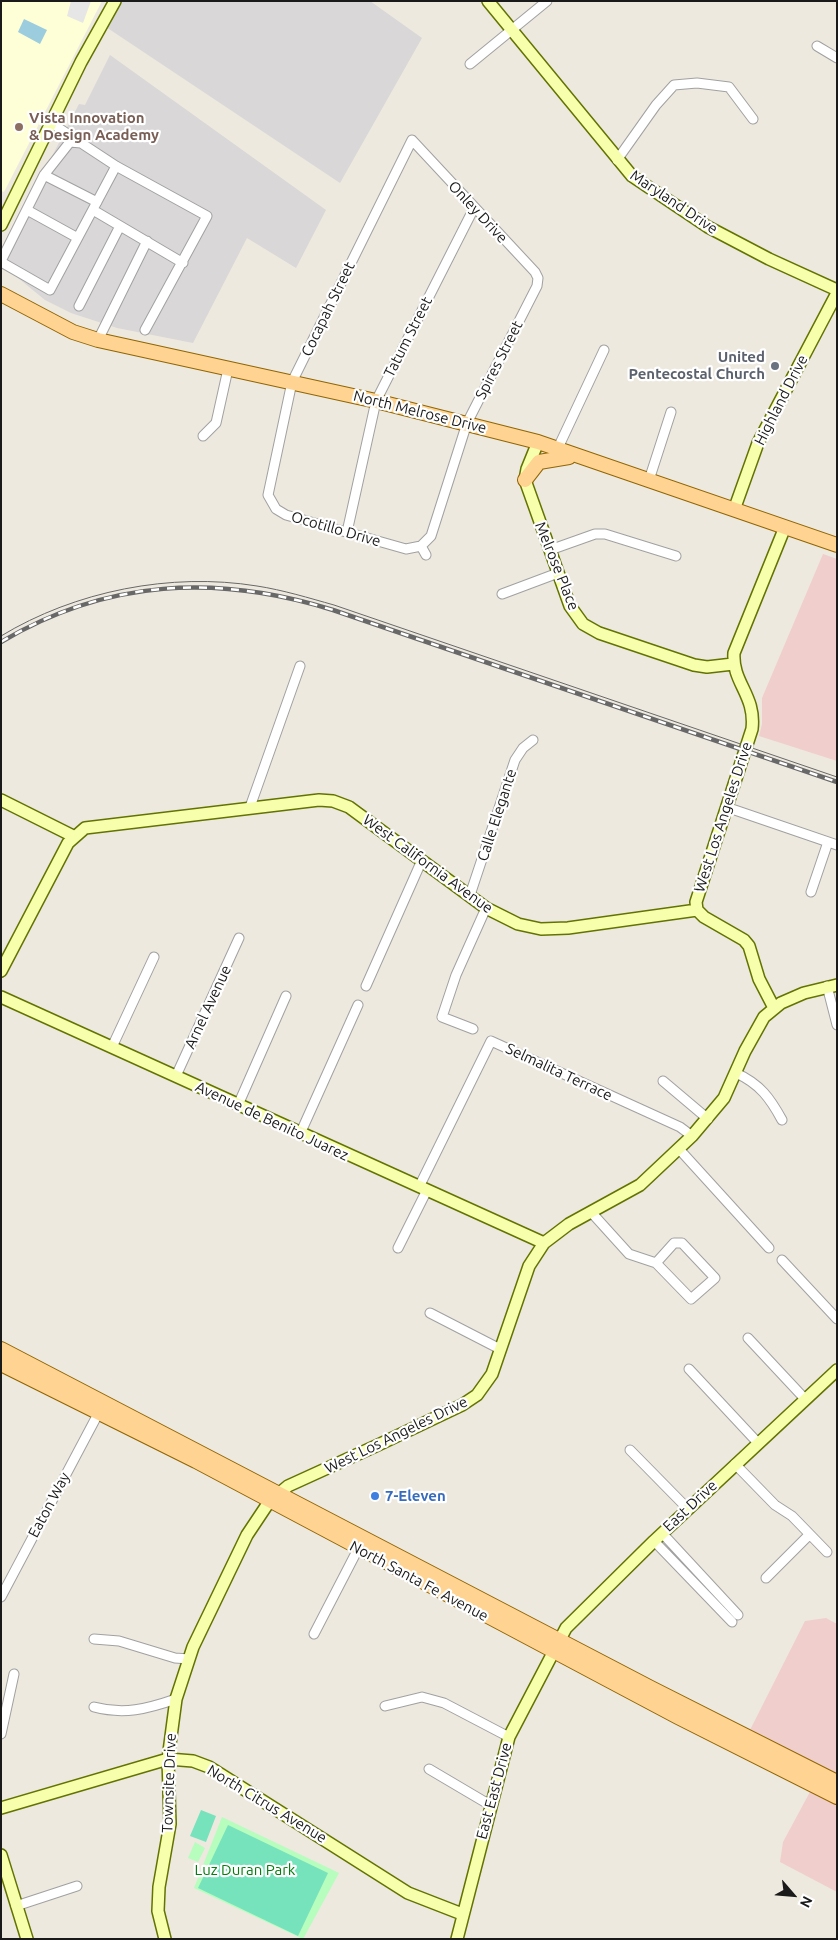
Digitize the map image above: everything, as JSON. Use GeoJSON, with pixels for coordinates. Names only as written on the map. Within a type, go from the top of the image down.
{"type":"FeatureCollection","features":[{"type":"Feature","properties":{"kind":"main road","name":"North Melrose Drive"},"geometry":{"type":"LineString","coordinates":[[1,294],[73,332],[98,340],[467,422],[538,442],[837,546]]}},
{"type":"Feature","properties":{"kind":"main road"},"geometry":{"type":"LineString","coordinates":[[525,480],[539,462],[554,458],[576,456]]}},
{"type":"Feature","properties":{"kind":"main road","name":"North Santa Fe Avenue"},"geometry":{"type":"LineString","coordinates":[[1,1349],[280,1493],[556,1645],[678,1717],[837,1797]]}},
{"type":"Feature","properties":{"kind":"main road","name":"North Santa Fe Avenue"},"geometry":{"type":"LineString","coordinates":[[1,1364],[98,1414],[196,1461],[358,1549],[837,1782]]}},
{"type":"Feature","properties":{"kind":"street"},"geometry":{"type":"LineString","coordinates":[[1,225],[51,123],[115,1]]}},
{"type":"Feature","properties":{"kind":"street","name":"Maryland Drive"},"geometry":{"type":"LineString","coordinates":[[488,1],[632,176],[708,227],[769,259],[837,291]]}},
{"type":"Feature","properties":{"kind":"street"},"geometry":{"type":"LineString","coordinates":[[470,64],[547,1]]}},
{"type":"Feature","properties":{"kind":"street"},"geometry":{"type":"LineString","coordinates":[[816,46],[837,58]]}},
{"type":"Feature","properties":{"kind":"street"},"geometry":{"type":"LineString","coordinates":[[617,160],[666,93],[680,83],[729,87],[753,119]]}},
{"type":"Feature","properties":{"kind":"street"},"geometry":{"type":"LineString","coordinates":[[51,123],[116,166],[207,216],[145,330]]}},
{"type":"Feature","properties":{"kind":"street","name":"Onley Drive"},"geometry":{"type":"LineString","coordinates":[[412,140],[535,272],[538,278],[537,286]]}},
{"type":"Feature","properties":{"kind":"street","name":"Cocapah Street"},"geometry":{"type":"LineString","coordinates":[[269,486],[292,382],[412,140]]}},
{"type":"Feature","properties":{"kind":"street"},"geometry":{"type":"LineString","coordinates":[[81,143],[70,142],[44,175],[1,261],[50,290],[76,237],[116,166]]}},
{"type":"Feature","properties":{"kind":"street"},"geometry":{"type":"LineString","coordinates":[[44,175],[95,206],[120,226],[183,263]]}},
{"type":"Feature","properties":{"kind":"street","name":"Tatum Street"},"geometry":{"type":"LineString","coordinates":[[347,532],[376,401],[474,208]]}},
{"type":"Feature","properties":{"kind":"street"},"geometry":{"type":"LineString","coordinates":[[27,210],[76,237]]}},
{"type":"Feature","properties":{"kind":"street"},"geometry":{"type":"LineString","coordinates":[[79,306],[120,226]]}},
{"type":"Feature","properties":{"kind":"street"},"geometry":{"type":"LineString","coordinates":[[98,340],[147,241]]}},
{"type":"Feature","properties":{"kind":"street","name":"Spires Street"},"geometry":{"type":"LineString","coordinates":[[421,546],[431,536],[467,422],[537,286]]}},
{"type":"Feature","properties":{"kind":"street","name":"Highland Drive"},"geometry":{"type":"LineString","coordinates":[[734,510],[758,443],[837,291]]}},
{"type":"Feature","properties":{"kind":"street"},"geometry":{"type":"LineString","coordinates":[[557,450],[604,350]]}},
{"type":"Feature","properties":{"kind":"street"},"geometry":{"type":"LineString","coordinates":[[203,436],[216,423],[228,368]]}},
{"type":"Feature","properties":{"kind":"street"},"geometry":{"type":"LineString","coordinates":[[649,480],[671,412]]}},
{"type":"Feature","properties":{"kind":"street"},"geometry":{"type":"LineString","coordinates":[[525,480],[527,469],[538,442]]}},
{"type":"Feature","properties":{"kind":"street","name":"Melrose Place"},"geometry":{"type":"LineString","coordinates":[[525,480],[570,606],[583,624],[598,633],[694,665],[707,667],[733,664]]}},
{"type":"Feature","properties":{"kind":"street","name":"Ocotillo Drive"},"geometry":{"type":"LineString","coordinates":[[269,486],[268,495],[276,509],[286,515],[406,549],[421,546]]}},
{"type":"Feature","properties":{"kind":"street"},"geometry":{"type":"LineString","coordinates":[[733,664],[737,641],[786,527]]}},
{"type":"Feature","properties":{"kind":"street"},"geometry":{"type":"LineString","coordinates":[[550,550],[595,534],[605,534],[676,556]]}},
{"type":"Feature","properties":{"kind":"street"},"geometry":{"type":"LineString","coordinates":[[421,546],[426,555]]}},
{"type":"Feature","properties":{"kind":"street"},"geometry":{"type":"LineString","coordinates":[[502,594],[558,573]]}},
{"type":"Feature","properties":{"kind":"street","name":"West Los Angeles Drive"},"geometry":{"type":"LineString","coordinates":[[269,1502],[288,1486],[462,1405],[477,1395],[492,1374],[529,1266],[544,1243],[569,1224],[640,1185],[692,1136],[724,1098],[755,1032],[764,1016],[774,1008],[759,979],[749,946],[744,940],[704,917],[697,910],[696,902],[753,720],[750,701],[733,664]]}},
{"type":"Feature","properties":{"kind":"street"},"geometry":{"type":"LineString","coordinates":[[250,807],[300,666]]}},
{"type":"Feature","properties":{"kind":"street","name":"Calle Elegante"},"geometry":{"type":"LineString","coordinates":[[470,896],[515,760],[523,748],[533,740]]}},
{"type":"Feature","properties":{"kind":"street","name":"West California Avenue"},"geometry":{"type":"LineString","coordinates":[[73,836],[85,828],[319,800],[339,803],[368,820],[486,908],[518,924],[541,929],[568,928],[697,910]]}},
{"type":"Feature","properties":{"kind":"street"},"geometry":{"type":"LineString","coordinates":[[1,971],[73,836],[2,801]]}},
{"type":"Feature","properties":{"kind":"street"},"geometry":{"type":"LineString","coordinates":[[726,807],[832,843],[811,892]]}},
{"type":"Feature","properties":{"kind":"street"},"geometry":{"type":"LineString","coordinates":[[366,986],[422,860]]}},
{"type":"Feature","properties":{"kind":"street"},"geometry":{"type":"LineString","coordinates":[[473,1029],[442,1017],[456,975],[486,908]]}},
{"type":"Feature","properties":{"kind":"street","name":"Arnel Avenue"},"geometry":{"type":"LineString","coordinates":[[176,1076],[239,938]]}},
{"type":"Feature","properties":{"kind":"street"},"geometry":{"type":"LineString","coordinates":[[112,1047],[154,957]]}},
{"type":"Feature","properties":{"kind":"street"},"geometry":{"type":"LineString","coordinates":[[774,1008],[804,993],[832,985],[837,1025]]}},
{"type":"Feature","properties":{"kind":"street"},"geometry":{"type":"LineString","coordinates":[[238,1105],[286,996]]}},
{"type":"Feature","properties":{"kind":"street","name":"Avenue de Benito Juarez"},"geometry":{"type":"LineString","coordinates":[[1,998],[544,1243]]}},
{"type":"Feature","properties":{"kind":"street"},"geometry":{"type":"LineString","coordinates":[[300,1134],[358,1005]]}},
{"type":"Feature","properties":{"kind":"street","name":"Selmalita Terrace"},"geometry":{"type":"LineString","coordinates":[[423,1189],[491,1041],[680,1127],[692,1136]]}},
{"type":"Feature","properties":{"kind":"street"},"geometry":{"type":"LineString","coordinates":[[736,1073],[753,1081],[770,1097],[782,1120]]}},
{"type":"Feature","properties":{"kind":"street"},"geometry":{"type":"LineString","coordinates":[[663,1081],[708,1119]]}},
{"type":"Feature","properties":{"kind":"street"},"geometry":{"type":"LineString","coordinates":[[679,1149],[769,1248]]}},
{"type":"Feature","properties":{"kind":"street"},"geometry":{"type":"LineString","coordinates":[[398,1248],[423,1189]]}},
{"type":"Feature","properties":{"kind":"street"},"geometry":{"type":"LineString","coordinates":[[591,1212],[629,1254],[656,1263],[691,1299],[715,1278],[680,1243],[674,1244],[656,1263]]}},
{"type":"Feature","properties":{"kind":"street"},"geometry":{"type":"LineString","coordinates":[[782,1260],[837,1320]]}},
{"type":"Feature","properties":{"kind":"street"},"geometry":{"type":"LineString","coordinates":[[430,1313],[500,1348]]}},
{"type":"Feature","properties":{"kind":"street"},"geometry":{"type":"LineString","coordinates":[[748,1338],[805,1399]]}},
{"type":"Feature","properties":{"kind":"street"},"geometry":{"type":"LineString","coordinates":[[689,1369],[758,1443]]}},
{"type":"Feature","properties":{"kind":"street","name":"East Drive"},"geometry":{"type":"LineString","coordinates":[[556,1645],[566,1628],[658,1537],[837,1370]]}},
{"type":"Feature","properties":{"kind":"street","name":"Eaton Way"},"geometry":{"type":"LineString","coordinates":[[1,1597],[98,1414]]}},
{"type":"Feature","properties":{"kind":"street"},"geometry":{"type":"LineString","coordinates":[[630,1450],[688,1509]]}},
{"type":"Feature","properties":{"kind":"street"},"geometry":{"type":"LineString","coordinates":[[736,1464],[775,1505],[792,1516],[827,1552]]}},
{"type":"Feature","properties":{"kind":"street","name":"Townsite Drive"},"geometry":{"type":"LineString","coordinates":[[164,1939],[158,1911],[159,1887],[170,1824],[168,1759],[176,1699],[189,1659],[247,1535],[269,1502]]}},
{"type":"Feature","properties":{"kind":"street"},"geometry":{"type":"LineString","coordinates":[[766,1578],[809,1535]]}},
{"type":"Feature","properties":{"kind":"street"},"geometry":{"type":"LineString","coordinates":[[658,1537],[735,1618]]}},
{"type":"Feature","properties":{"kind":"street"},"geometry":{"type":"LineString","coordinates":[[314,1634],[358,1549]]}},
{"type":"Feature","properties":{"kind":"street"},"geometry":{"type":"LineString","coordinates":[[94,1640],[119,1641],[175,1658],[189,1659]]}},
{"type":"Feature","properties":{"kind":"street","name":"East East Drive"},"geometry":{"type":"LineString","coordinates":[[457,1939],[509,1736],[556,1645]]}},
{"type":"Feature","properties":{"kind":"street"},"geometry":{"type":"LineString","coordinates":[[1,1734],[14,1674]]}},
{"type":"Feature","properties":{"kind":"street"},"geometry":{"type":"LineString","coordinates":[[385,1706],[422,1697],[444,1703],[509,1736]]}},
{"type":"Feature","properties":{"kind":"street"},"geometry":{"type":"LineString","coordinates":[[94,1707],[124,1712],[143,1710],[176,1699]]}},
{"type":"Feature","properties":{"kind":"street","name":"North Citrus Avenue"},"geometry":{"type":"LineString","coordinates":[[1,1808],[168,1759],[193,1761],[209,1767],[408,1893],[462,1914]]}},
{"type":"Feature","properties":{"kind":"street"},"geometry":{"type":"LineString","coordinates":[[428,1769],[490,1805]]}},
{"type":"Feature","properties":{"kind":"street"},"geometry":{"type":"LineString","coordinates":[[1,1855],[27,1939]]}},
{"type":"Feature","properties":{"kind":"street"},"geometry":{"type":"LineString","coordinates":[[16,1906],[76,1886]]}},
{"type":"Feature","properties":{"kind":"shaded area","name":"Vista Innovation & Design Academy"},"geometry":{"type":"Polygon","coordinates":[[[1,1],[102,1],[4,192],[1,191],[1,1]]]}},
{"type":"Feature","properties":{"kind":"shaded area"},"geometry":{"type":"Polygon","coordinates":[[[71,1],[91,1],[83,23],[67,16],[71,1]]]}},
{"type":"Feature","properties":{"kind":"shaded area"},"geometry":{"type":"Polygon","coordinates":[[[115,1],[370,1],[422,38],[340,183],[103,25],[115,1]]]}},
{"type":"Feature","properties":{"kind":"shaded area"},"geometry":{"type":"Polygon","coordinates":[[[110,55],[326,210],[296,268],[247,238],[193,343],[117,328],[71,313],[45,300],[1,264],[1,255],[79,104],[85,105],[110,55]]]}},
{"type":"Feature","properties":{"kind":"shaded area"},"geometry":{"type":"Polygon","coordinates":[[[823,554],[837,559],[837,761],[759,736],[762,724],[762,698],[823,554]]]}},
{"type":"Feature","properties":{"kind":"shaded area"},"geometry":{"type":"Polygon","coordinates":[[[826,1618],[837,1624],[837,1773],[750,1730],[805,1621],[826,1618]]]}},
{"type":"Feature","properties":{"kind":"shaded area"},"geometry":{"type":"Polygon","coordinates":[[[811,1790],[837,1803],[837,1892],[780,1862],[783,1842],[811,1790]]]}},
{"type":"Feature","properties":{"kind":"green space"},"geometry":{"type":"Polygon","coordinates":[[[201,1810],[216,1816],[206,1842],[190,1836],[201,1810]]]}},
{"type":"Feature","properties":{"kind":"green space","name":"Luz Duran Park"},"geometry":{"type":"Polygon","coordinates":[[[222,1817],[339,1873],[303,1939],[194,1888],[222,1817]]]}},
{"type":"Feature","properties":{"kind":"green space","name":"Luz Duran Park"},"geometry":{"type":"Polygon","coordinates":[[[228,1825],[328,1873],[298,1936],[198,1888],[228,1825]]]}},
{"type":"Feature","properties":{"kind":"green space"},"geometry":{"type":"Polygon","coordinates":[[[195,1842],[205,1848],[198,1862],[188,1858],[195,1842]]]}},
{"type":"Feature","properties":{"kind":"water"},"geometry":{"type":"Polygon","coordinates":[[[24,19],[47,30],[40,44],[18,32],[24,19]]]}},
{"type":"Feature","properties":{"kind":"tram line"},"geometry":{"type":"LineString","coordinates":[[1,636],[30,620],[60,607],[125,589],[191,582],[224,582],[257,586],[334,605],[837,777]]}},
{"type":"Feature","properties":{"kind":"railway"},"geometry":{"type":"LineString","coordinates":[[1,642],[41,621],[81,605],[122,595],[163,589],[205,588],[247,591],[290,598],[333,610],[837,782]]}},
{"type":"Feature","properties":{"kind":"place","name":"Vista Innovation & Design Academy"},"geometry":{"type":"Point","coordinates":[19,127]}},
{"type":"Feature","properties":{"kind":"place","name":"United Pentecostal Church"},"geometry":{"type":"Point","coordinates":[775,366]}},
{"type":"Feature","properties":{"kind":"place","name":"7-Eleven"},"geometry":{"type":"Point","coordinates":[375,1496]}}]}
